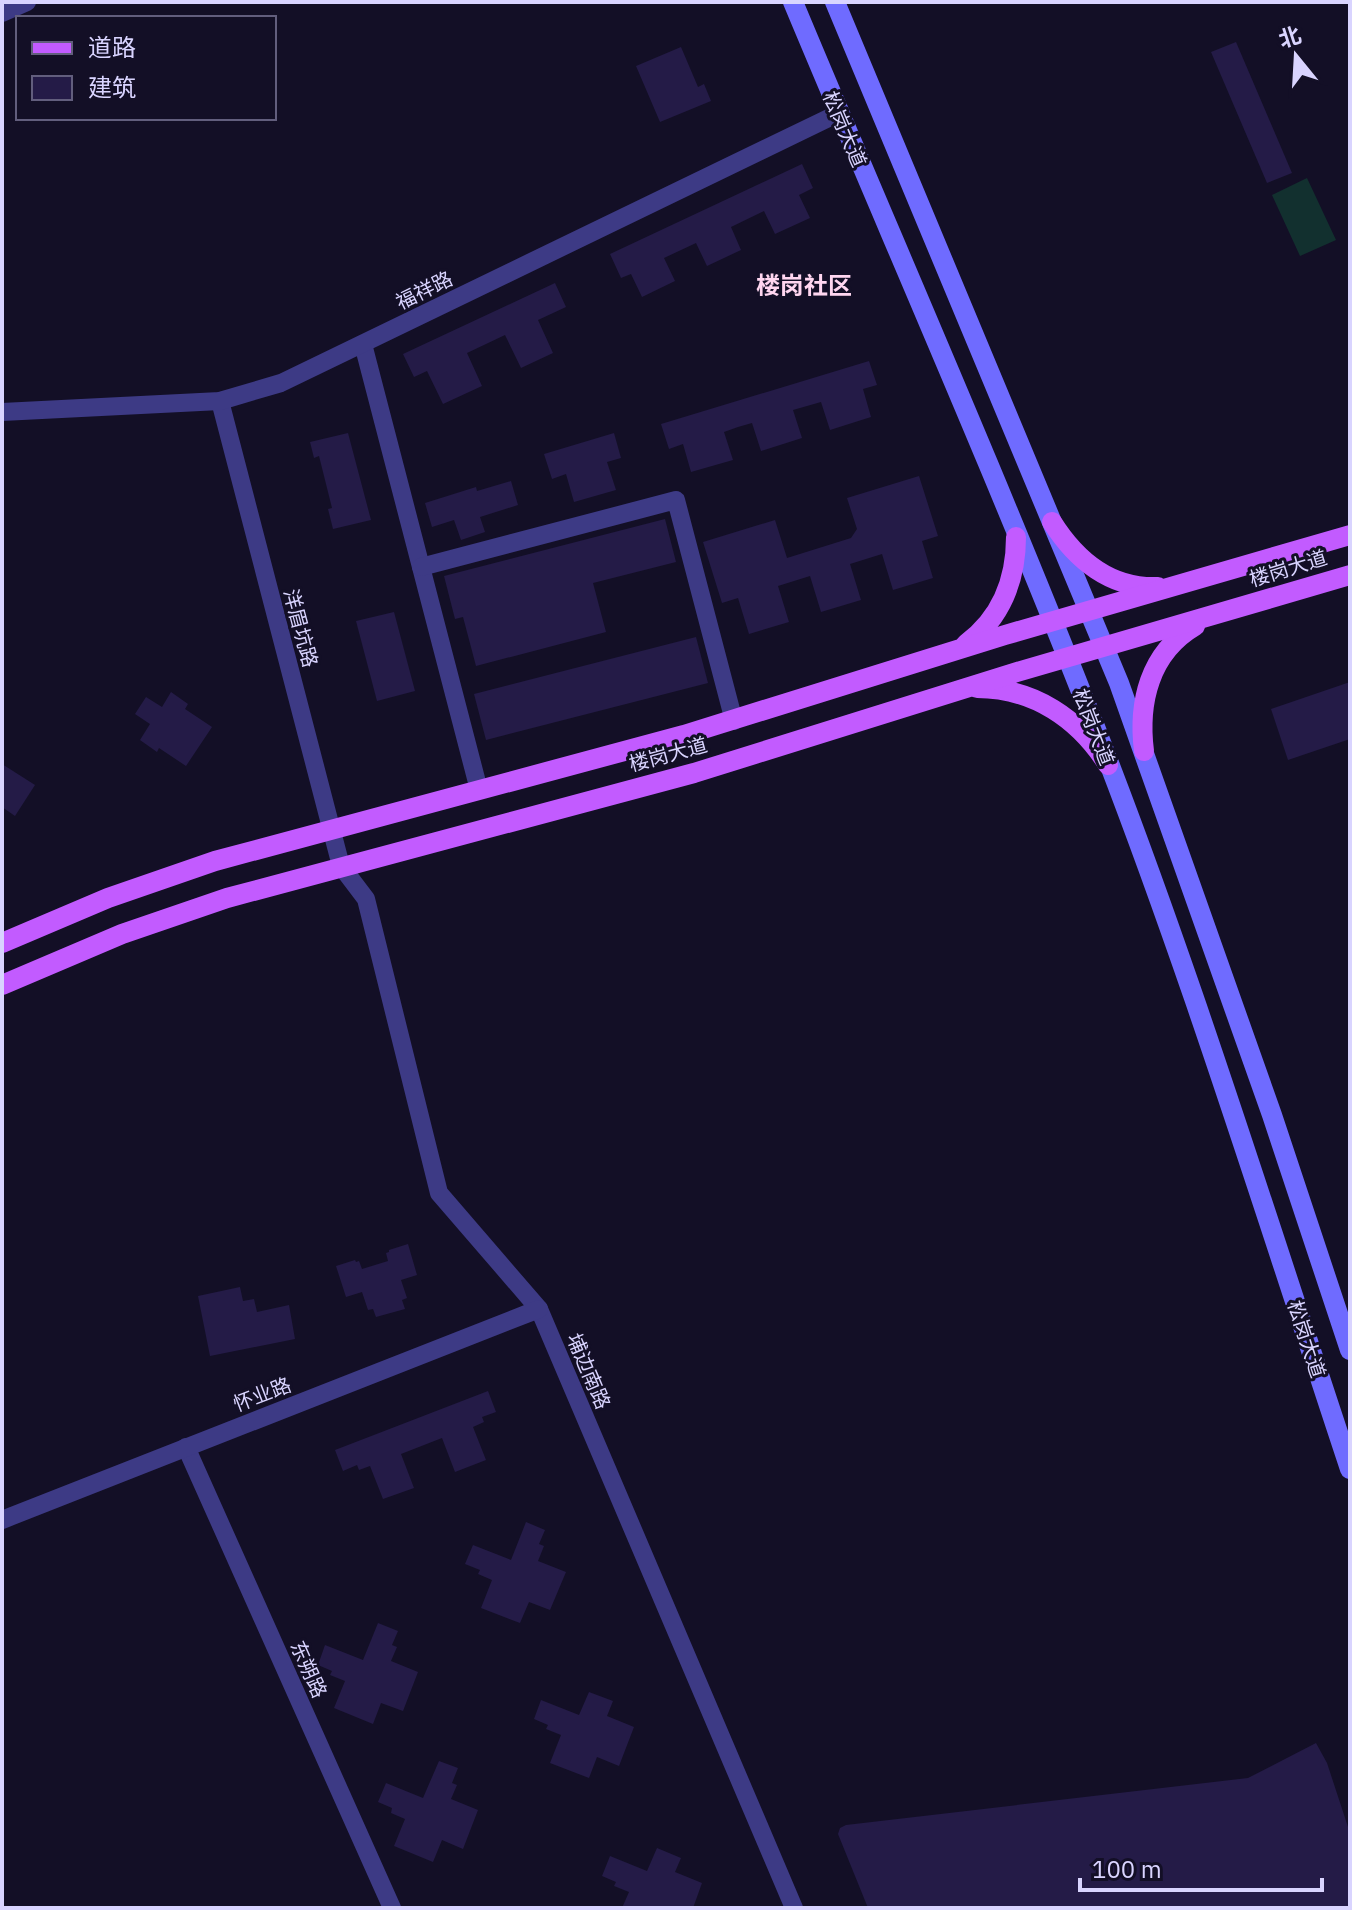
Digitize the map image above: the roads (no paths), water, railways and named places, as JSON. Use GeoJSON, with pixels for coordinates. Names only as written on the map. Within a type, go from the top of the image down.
{"type":"FeatureCollection","features":[{"type":"Feature","properties":{"kind":"main road","name":"松岗大道"},"geometry":{"type":"LineString","coordinates":[[793,2],[1067,658],[1108,765],[1237,1127],[1350,1469]]}},
{"type":"Feature","properties":{"kind":"main road","name":"松岗大道"},"geometry":{"type":"LineString","coordinates":[[835,2],[1090,611],[1144,751],[1272,1115],[1350,1350]]}},
{"type":"Feature","properties":{"kind":"main road"},"geometry":{"type":"LineString","coordinates":[[1052,522],[1065,543],[1083,561],[1104,575],[1127,584],[1177,586],[1201,579]]}},
{"type":"Feature","properties":{"kind":"main road","name":"楼岗大道"},"geometry":{"type":"LineString","coordinates":[[2,943],[108,898],[229,857],[734,721],[1052,622],[1350,535]]}},
{"type":"Feature","properties":{"kind":"main road"},"geometry":{"type":"LineString","coordinates":[[956,651],[982,630],[1002,602],[1014,571],[1016,537]]}},
{"type":"Feature","properties":{"kind":"main road","name":"楼岗大道"},"geometry":{"type":"LineString","coordinates":[[2,985],[71,954],[174,915],[341,866],[694,773],[1350,575]]}},
{"type":"Feature","properties":{"kind":"main road"},"geometry":{"type":"LineString","coordinates":[[1144,751],[1141,724],[1144,696],[1153,670],[1169,647],[1190,629],[1214,615]]}},
{"type":"Feature","properties":{"kind":"main road"},"geometry":{"type":"LineString","coordinates":[[965,689],[1016,693],[1048,706],[1082,731],[1108,765]]}},
{"type":"Feature","properties":{"kind":"street"},"geometry":{"type":"LineString","coordinates":[[2,13],[27,2]]}},
{"type":"Feature","properties":{"kind":"street","name":"福祥路"},"geometry":{"type":"LineString","coordinates":[[2,412],[220,401],[281,383],[839,113]]}},
{"type":"Feature","properties":{"kind":"street"},"geometry":{"type":"LineString","coordinates":[[363,344],[479,790]]}},
{"type":"Feature","properties":{"kind":"street","name":"洋眉坑路"},"geometry":{"type":"LineString","coordinates":[[220,401],[341,866]]}},
{"type":"Feature","properties":{"kind":"street"},"geometry":{"type":"LineString","coordinates":[[421,567],[676,500],[734,721]]}},
{"type":"Feature","properties":{"kind":"street","name":"埔边南路"},"geometry":{"type":"LineString","coordinates":[[341,866],[366,899],[439,1193],[539,1309],[794,1908]]}},
{"type":"Feature","properties":{"kind":"street","name":"怀业路"},"geometry":{"type":"LineString","coordinates":[[2,1520],[539,1309]]}},
{"type":"Feature","properties":{"kind":"street","name":"东朔路"},"geometry":{"type":"LineString","coordinates":[[186,1447],[392,1908]]}},
{"type":"Feature","properties":{"kind":"district","name":"楼岗社区"},"geometry":{"type":"Point","coordinates":[804,285]}}]}
